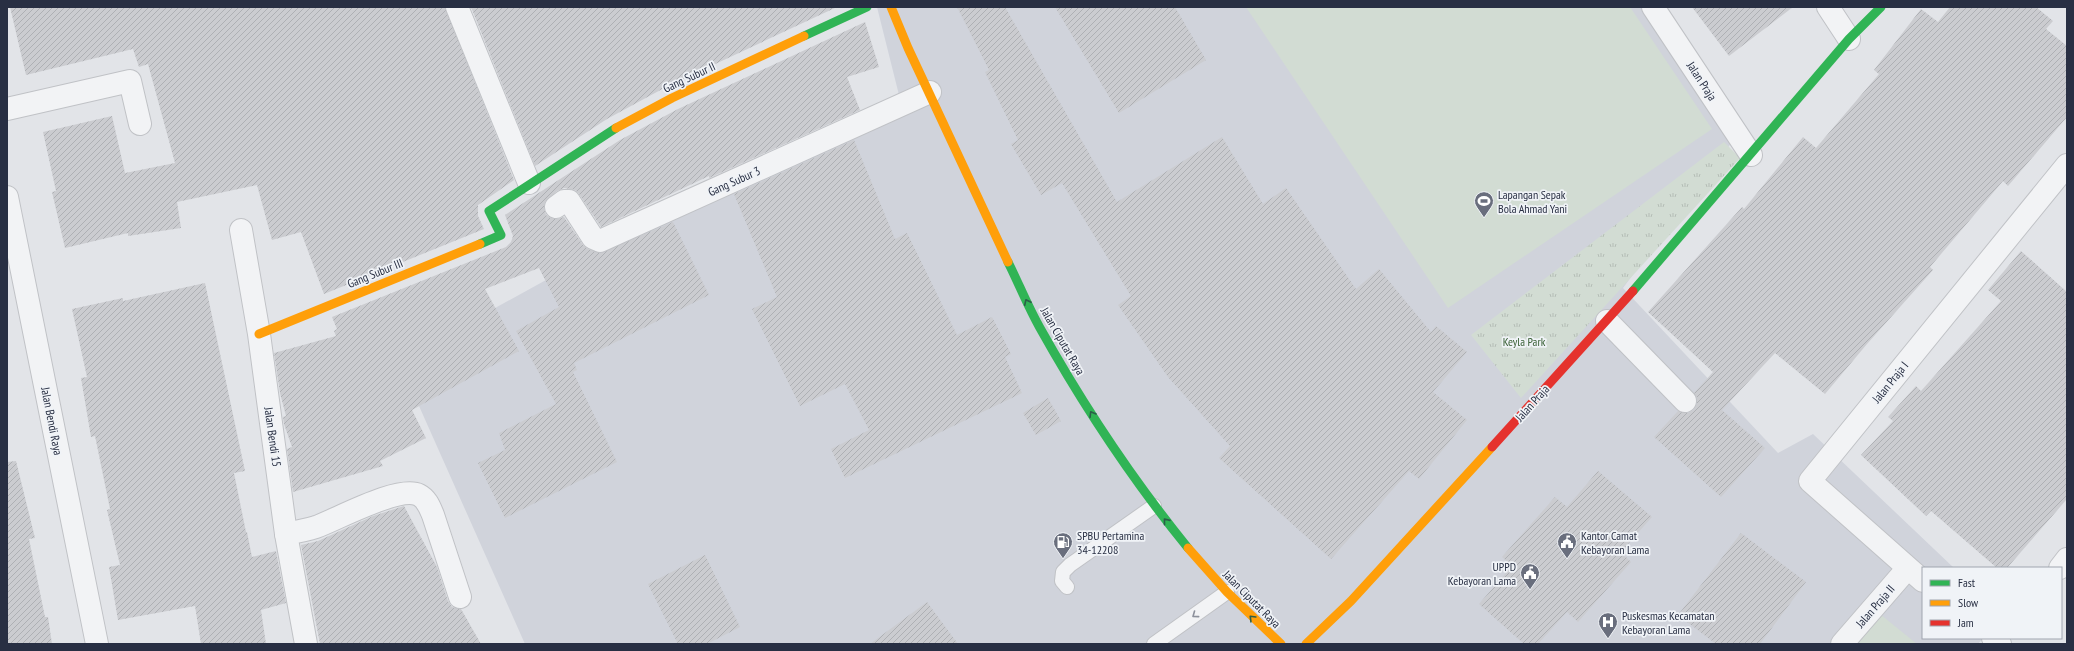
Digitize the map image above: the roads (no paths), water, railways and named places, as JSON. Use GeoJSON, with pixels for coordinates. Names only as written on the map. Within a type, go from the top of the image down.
{"type":"FeatureCollection","features":[{"type":"Feature","properties":{"kind":"street"},"geometry":{"type":"LineString","coordinates":[[457,7],[529,183]]}},
{"type":"Feature","properties":{"kind":"street","name":"Gang Subur II"},"geometry":{"type":"LineString","coordinates":[[501,235],[488,211],[614,129],[672,98],[867,7]]}},
{"type":"Feature","properties":{"kind":"street","name":"Jalan Ciputat Raya"},"geometry":{"type":"LineString","coordinates":[[891,7],[1039,327],[1113,449],[1154,506],[1227,592],[1281,644]]}},
{"type":"Feature","properties":{"kind":"street","name":"Jalan Praja"},"geometry":{"type":"LineString","coordinates":[[1653,7],[1751,155]]}},
{"type":"Feature","properties":{"kind":"street"},"geometry":{"type":"LineString","coordinates":[[1828,7],[1849,39]]}},
{"type":"Feature","properties":{"kind":"street","name":"Jalan Praja"},"geometry":{"type":"LineString","coordinates":[[1306,644],[1351,601],[1607,321],[1849,39],[1881,7]]}},
{"type":"Feature","properties":{"kind":"street"},"geometry":{"type":"LineString","coordinates":[[7,109],[130,81],[140,124]]}},
{"type":"Feature","properties":{"kind":"street","name":"Gang Subur 3"},"geometry":{"type":"LineString","coordinates":[[556,206],[564,201],[570,201],[593,238],[600,241],[930,92]]}},
{"type":"Feature","properties":{"kind":"street","name":"Jalan Praja I"},"geometry":{"type":"LineString","coordinates":[[1915,575],[1810,481],[2067,165]]}},
{"type":"Feature","properties":{"kind":"street","name":"Jalan Bendi Raya"},"geometry":{"type":"LineString","coordinates":[[7,197],[97,644]]}},
{"type":"Feature","properties":{"kind":"street","name":"Jalan Bendi 15"},"geometry":{"type":"LineString","coordinates":[[241,230],[259,334],[286,534],[306,644]]}},
{"type":"Feature","properties":{"kind":"street","name":"Gang Subur III"},"geometry":{"type":"LineString","coordinates":[[259,334],[501,235]]}},
{"type":"Feature","properties":{"kind":"street"},"geometry":{"type":"LineString","coordinates":[[1607,321],[1685,401]]}},
{"type":"Feature","properties":{"kind":"street"},"geometry":{"type":"LineString","coordinates":[[286,534],[316,526],[388,497],[405,493],[419,495],[428,503],[433,515],[460,597]]}},
{"type":"Feature","properties":{"kind":"street"},"geometry":{"type":"LineString","coordinates":[[2061,567],[2067,559]]}},
{"type":"Feature","properties":{"kind":"street","name":"Jalan Praja II"},"geometry":{"type":"LineString","coordinates":[[1842,644],[1915,575]]}},
{"type":"Feature","properties":{"kind":"lane"},"geometry":{"type":"LineString","coordinates":[[1067,587],[1062,581],[1063,572],[1070,565],[1154,506]]}},
{"type":"Feature","properties":{"kind":"lane"},"geometry":{"type":"LineString","coordinates":[[1154,644],[1227,592]]}},
{"type":"Feature","properties":{"kind":"place","name":"Lapangan Sepak Bola Ahmad Yani"},"geometry":{"type":"Point","coordinates":[1484,218]}},
{"type":"Feature","properties":{"kind":"place","name":"SPBU Pertamina 34-12208"},"geometry":{"type":"Point","coordinates":[1063,559]}},
{"type":"Feature","properties":{"kind":"place","name":"Kantor Camat Kebayoran Lama"},"geometry":{"type":"Point","coordinates":[1567,559]}},
{"type":"Feature","properties":{"kind":"place","name":"UPPD Kebayoran Lama"},"geometry":{"type":"Point","coordinates":[1530,590]}},
{"type":"Feature","properties":{"kind":"place","name":"Puskesmas Kecamatan Kebayoran Lama"},"geometry":{"type":"Point","coordinates":[1608,639]}},
{"type":"Feature","properties":{"kind":"park label","name":"Keyla Park"},"geometry":{"type":"Point","coordinates":[1524,341]}}]}
